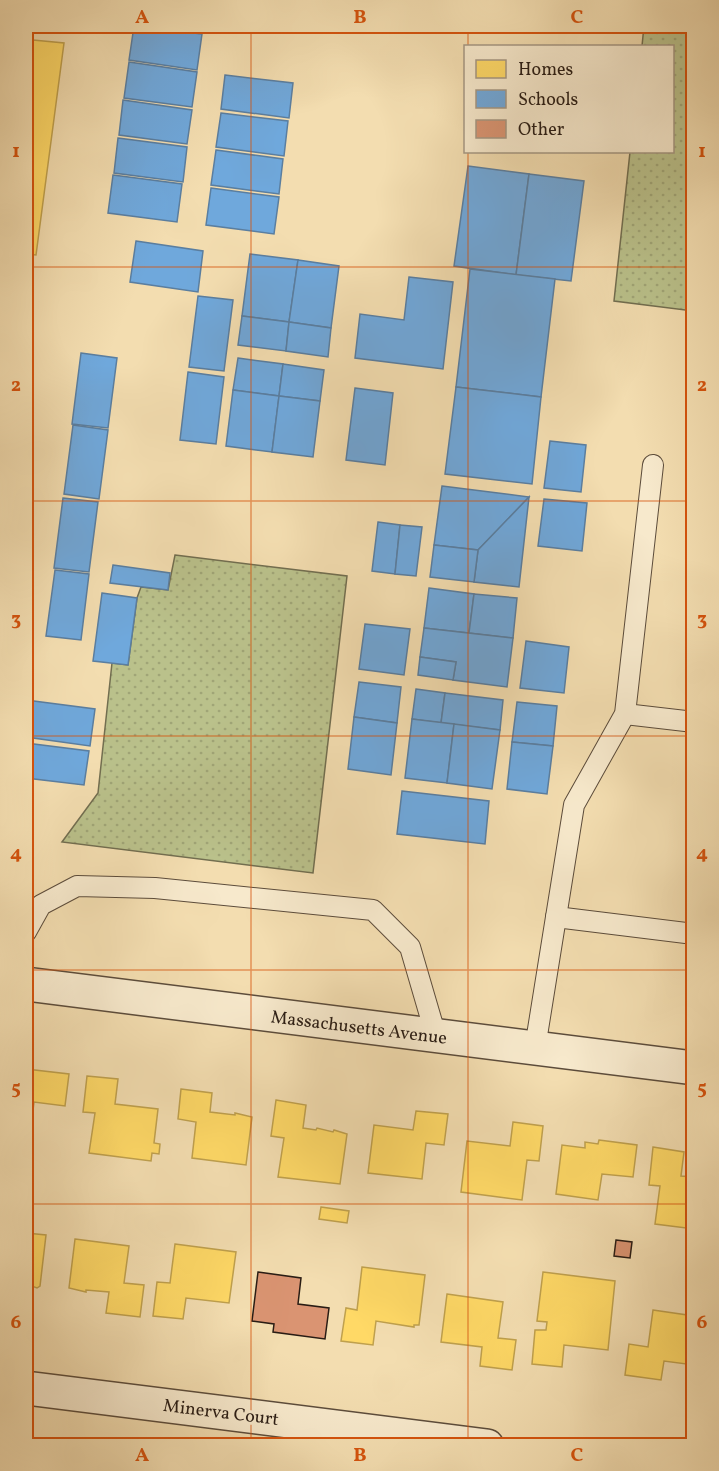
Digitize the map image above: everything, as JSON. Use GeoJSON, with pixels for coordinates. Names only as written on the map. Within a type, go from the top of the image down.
{"type":"FeatureCollection","features":[{"type":"Feature","properties":{"kind":"street","name":"Massachusetts Avenue"},"geometry":{"type":"LineString","coordinates":[[26,984],[693,1068]]}},
{"type":"Feature","properties":{"kind":"street","name":"Minerva Court"},"geometry":{"type":"LineString","coordinates":[[26,1388],[487,1446]]}},
{"type":"Feature","properties":{"kind":"lane"},"geometry":{"type":"LineString","coordinates":[[535,1048],[574,805],[625,714],[653,465]]}},
{"type":"Feature","properties":{"kind":"lane"},"geometry":{"type":"LineString","coordinates":[[625,714],[693,722]]}},
{"type":"Feature","properties":{"kind":"lane"},"geometry":{"type":"LineString","coordinates":[[26,932],[41,904],[76,886],[155,888],[373,910],[410,947],[436,1036]]}},
{"type":"Feature","properties":{"kind":"lane"},"geometry":{"type":"LineString","coordinates":[[556,917],[693,934]]}},
{"type":"Feature","properties":{"kind":"green space"},"geometry":{"type":"Polygon","coordinates":[[[644,26],[693,26],[693,311],[614,301],[630,153],[674,153],[674,45],[642,45],[644,26]]]}},
{"type":"Feature","properties":{"kind":"green space"},"geometry":{"type":"Polygon","coordinates":[[[175,555],[347,576],[313,873],[62,842],[98,793],[112,663],[128,665],[137,598],[141,587],[168,590],[175,555]]]}},
{"type":"Feature","properties":{"kind":"building: Homes"},"geometry":{"type":"Polygon","coordinates":[[[33,40],[64,43],[36,255],[26,254],[26,98],[33,40]]]}},
{"type":"Feature","properties":{"kind":"building: Homes"},"geometry":{"type":"Polygon","coordinates":[[[26,272],[33,273],[26,335],[26,272]]]}},
{"type":"Feature","properties":{"kind":"building: Homes"},"geometry":{"type":"Polygon","coordinates":[[[26,1069],[69,1074],[65,1106],[34,1102],[31,1127],[26,1126],[26,1069]]]}},
{"type":"Feature","properties":{"kind":"building: Homes"},"geometry":{"type":"Polygon","coordinates":[[[87,1076],[118,1079],[115,1104],[158,1109],[154,1143],[160,1144],[159,1154],[152,1153],[151,1161],[89,1153],[95,1113],[83,1112],[87,1076]]]}},
{"type":"Feature","properties":{"kind":"building: Homes"},"geometry":{"type":"Polygon","coordinates":[[[181,1089],[212,1093],[210,1112],[235,1115],[235,1113],[252,1117],[246,1165],[192,1158],[196,1122],[178,1119],[181,1089]]]}},
{"type":"Feature","properties":{"kind":"building: Homes"},"geometry":{"type":"Polygon","coordinates":[[[276,1100],[306,1105],[303,1128],[316,1130],[317,1128],[333,1132],[334,1130],[347,1134],[340,1184],[278,1177],[284,1138],[271,1136],[276,1100]]]}},
{"type":"Feature","properties":{"kind":"building: Homes"},"geometry":{"type":"Polygon","coordinates":[[[416,1111],[448,1114],[444,1145],[426,1143],[422,1179],[368,1173],[374,1125],[413,1130],[416,1111]]]}},
{"type":"Feature","properties":{"kind":"building: Homes"},"geometry":{"type":"Polygon","coordinates":[[[513,1122],[543,1126],[539,1161],[527,1160],[522,1200],[461,1192],[467,1141],[510,1146],[513,1122]]]}},
{"type":"Feature","properties":{"kind":"building: Homes"},"geometry":{"type":"Polygon","coordinates":[[[599,1140],[637,1145],[633,1177],[602,1174],[598,1200],[556,1194],[562,1145],[585,1148],[585,1142],[598,1144],[599,1140]]]}},
{"type":"Feature","properties":{"kind":"building: Homes"},"geometry":{"type":"Polygon","coordinates":[[[653,1147],[684,1152],[681,1176],[694,1177],[694,1229],[655,1224],[660,1186],[649,1185],[653,1147]]]}},
{"type":"Feature","properties":{"kind":"building: Homes"},"geometry":{"type":"Polygon","coordinates":[[[321,1207],[349,1211],[347,1223],[319,1219],[321,1207]]]}},
{"type":"Feature","properties":{"kind":"building: Homes"},"geometry":{"type":"Polygon","coordinates":[[[26,1233],[46,1235],[40,1286],[37,1288],[26,1284],[26,1233]]]}},
{"type":"Feature","properties":{"kind":"building: Homes"},"geometry":{"type":"Polygon","coordinates":[[[75,1239],[129,1246],[124,1283],[144,1285],[140,1317],[106,1313],[109,1292],[86,1290],[86,1292],[69,1288],[75,1239]]]}},
{"type":"Feature","properties":{"kind":"building: Homes"},"geometry":{"type":"Polygon","coordinates":[[[175,1244],[236,1252],[229,1303],[186,1298],[183,1319],[153,1316],[157,1282],[170,1283],[175,1244]]]}},
{"type":"Feature","properties":{"kind":"building: Homes"},"geometry":{"type":"Polygon","coordinates":[[[362,1267],[425,1275],[419,1325],[414,1325],[414,1327],[376,1321],[373,1345],[341,1341],[346,1308],[357,1310],[362,1267]]]}},
{"type":"Feature","properties":{"kind":"building: Homes"},"geometry":{"type":"Polygon","coordinates":[[[543,1272],[615,1281],[608,1350],[564,1345],[562,1367],[532,1364],[535,1330],[546,1330],[547,1322],[537,1321],[543,1272]]]}},
{"type":"Feature","properties":{"kind":"building: Homes"},"geometry":{"type":"Polygon","coordinates":[[[447,1294],[503,1302],[498,1338],[516,1340],[512,1370],[480,1366],[482,1347],[441,1342],[447,1294]]]}},
{"type":"Feature","properties":{"kind":"building: Homes"},"geometry":{"type":"Polygon","coordinates":[[[653,1310],[694,1316],[694,1365],[664,1361],[661,1380],[625,1375],[629,1344],[648,1347],[653,1310]]]}},
{"type":"Feature","properties":{"kind":"building: Schools"},"geometry":{"type":"Polygon","coordinates":[[[134,26],[202,34],[197,70],[129,60],[134,26]]]}},
{"type":"Feature","properties":{"kind":"building: Schools"},"geometry":{"type":"Polygon","coordinates":[[[129,62],[197,72],[192,107],[124,98],[129,62]]]}},
{"type":"Feature","properties":{"kind":"building: Schools"},"geometry":{"type":"Polygon","coordinates":[[[225,75],[293,83],[289,118],[221,109],[225,75]]]}},
{"type":"Feature","properties":{"kind":"building: Schools"},"geometry":{"type":"Polygon","coordinates":[[[123,100],[192,110],[187,144],[119,135],[123,100]]]}},
{"type":"Feature","properties":{"kind":"building: Schools"},"geometry":{"type":"Polygon","coordinates":[[[221,113],[288,121],[284,156],[216,147],[221,113]]]}},
{"type":"Feature","properties":{"kind":"building: Schools"},"geometry":{"type":"Polygon","coordinates":[[[118,138],[187,147],[183,182],[114,173],[118,138]]]}},
{"type":"Feature","properties":{"kind":"building: Schools"},"geometry":{"type":"Polygon","coordinates":[[[216,150],[283,159],[279,194],[211,185],[216,150]]]}},
{"type":"Feature","properties":{"kind":"building: Schools"},"geometry":{"type":"Polygon","coordinates":[[[468,166],[529,174],[516,275],[454,266],[468,166]]]}},
{"type":"Feature","properties":{"kind":"building: Schools"},"geometry":{"type":"Polygon","coordinates":[[[529,174],[584,181],[571,281],[516,275],[529,174]]]}},
{"type":"Feature","properties":{"kind":"building: Schools"},"geometry":{"type":"Polygon","coordinates":[[[113,175],[182,184],[177,222],[108,213],[113,175]]]}},
{"type":"Feature","properties":{"kind":"building: Schools"},"geometry":{"type":"Polygon","coordinates":[[[211,188],[279,197],[274,234],[206,225],[211,188]]]}},
{"type":"Feature","properties":{"kind":"building: Schools"},"geometry":{"type":"Polygon","coordinates":[[[136,241],[203,251],[198,292],[130,282],[136,241]]]}},
{"type":"Feature","properties":{"kind":"building: Schools"},"geometry":{"type":"Polygon","coordinates":[[[250,254],[298,260],[289,322],[242,316],[250,254]]]}},
{"type":"Feature","properties":{"kind":"building: Schools"},"geometry":{"type":"Polygon","coordinates":[[[298,260],[339,266],[331,328],[289,322],[298,260]]]}},
{"type":"Feature","properties":{"kind":"building: Schools"},"geometry":{"type":"Polygon","coordinates":[[[470,269],[555,279],[541,397],[456,387],[470,269]]]}},
{"type":"Feature","properties":{"kind":"building: Schools"},"geometry":{"type":"Polygon","coordinates":[[[409,277],[453,282],[443,369],[355,358],[360,314],[404,320],[409,277]]]}},
{"type":"Feature","properties":{"kind":"building: Schools"},"geometry":{"type":"Polygon","coordinates":[[[198,296],[233,300],[224,371],[189,367],[198,296]]]}},
{"type":"Feature","properties":{"kind":"building: Schools"},"geometry":{"type":"Polygon","coordinates":[[[242,316],[289,322],[286,351],[238,345],[242,316]]]}},
{"type":"Feature","properties":{"kind":"building: Schools"},"geometry":{"type":"Polygon","coordinates":[[[289,322],[331,328],[328,357],[286,351],[289,322]]]}},
{"type":"Feature","properties":{"kind":"building: Schools"},"geometry":{"type":"Polygon","coordinates":[[[81,353],[117,358],[108,428],[72,424],[81,353]]]}},
{"type":"Feature","properties":{"kind":"building: Schools"},"geometry":{"type":"Polygon","coordinates":[[[238,358],[283,364],[279,396],[233,390],[238,358]]]}},
{"type":"Feature","properties":{"kind":"building: Schools"},"geometry":{"type":"Polygon","coordinates":[[[283,364],[324,370],[320,401],[279,396],[283,364]]]}},
{"type":"Feature","properties":{"kind":"building: Schools"},"geometry":{"type":"Polygon","coordinates":[[[188,372],[224,377],[216,444],[180,440],[188,372]]]}},
{"type":"Feature","properties":{"kind":"building: Schools"},"geometry":{"type":"Polygon","coordinates":[[[456,387],[541,397],[532,484],[445,474],[456,387]]]}},
{"type":"Feature","properties":{"kind":"building: Schools"},"geometry":{"type":"Polygon","coordinates":[[[355,388],[393,393],[385,465],[346,460],[355,388]]]}},
{"type":"Feature","properties":{"kind":"building: Schools"},"geometry":{"type":"Polygon","coordinates":[[[233,390],[279,396],[272,452],[226,446],[233,390]]]}},
{"type":"Feature","properties":{"kind":"building: Schools"},"geometry":{"type":"Polygon","coordinates":[[[279,396],[320,401],[313,457],[272,452],[279,396]]]}},
{"type":"Feature","properties":{"kind":"building: Schools"},"geometry":{"type":"Polygon","coordinates":[[[73,425],[108,430],[99,499],[64,494],[73,425]]]}},
{"type":"Feature","properties":{"kind":"building: Schools"},"geometry":{"type":"Polygon","coordinates":[[[550,441],[586,445],[581,492],[544,488],[550,441]]]}},
{"type":"Feature","properties":{"kind":"building: Schools"},"geometry":{"type":"Polygon","coordinates":[[[442,486],[529,497],[478,550],[434,545],[442,486]]]}},
{"type":"Feature","properties":{"kind":"building: Schools"},"geometry":{"type":"Polygon","coordinates":[[[529,497],[519,587],[474,582],[478,550],[529,497]]]}},
{"type":"Feature","properties":{"kind":"building: Schools"},"geometry":{"type":"Polygon","coordinates":[[[63,498],[98,502],[89,572],[54,568],[63,498]]]}},
{"type":"Feature","properties":{"kind":"building: Schools"},"geometry":{"type":"Polygon","coordinates":[[[544,499],[587,503],[582,551],[538,546],[544,499]]]}},
{"type":"Feature","properties":{"kind":"building: Schools"},"geometry":{"type":"Polygon","coordinates":[[[378,522],[400,525],[395,574],[372,571],[378,522]]]}},
{"type":"Feature","properties":{"kind":"building: Schools"},"geometry":{"type":"Polygon","coordinates":[[[400,525],[422,527],[416,576],[395,574],[400,525]]]}},
{"type":"Feature","properties":{"kind":"building: Schools"},"geometry":{"type":"Polygon","coordinates":[[[434,545],[478,550],[474,582],[430,577],[434,545]]]}},
{"type":"Feature","properties":{"kind":"building: Schools"},"geometry":{"type":"Polygon","coordinates":[[[113,565],[170,573],[168,590],[110,583],[113,565]]]}},
{"type":"Feature","properties":{"kind":"building: Schools"},"geometry":{"type":"Polygon","coordinates":[[[55,570],[89,574],[81,640],[46,636],[55,570]]]}},
{"type":"Feature","properties":{"kind":"building: Schools"},"geometry":{"type":"Polygon","coordinates":[[[429,588],[474,594],[469,633],[424,628],[429,588]]]}},
{"type":"Feature","properties":{"kind":"building: Schools"},"geometry":{"type":"Polygon","coordinates":[[[102,593],[137,598],[128,665],[93,661],[102,593]]]}},
{"type":"Feature","properties":{"kind":"building: Schools"},"geometry":{"type":"Polygon","coordinates":[[[474,594],[517,598],[513,638],[469,633],[474,594]]]}},
{"type":"Feature","properties":{"kind":"building: Schools"},"geometry":{"type":"Polygon","coordinates":[[[365,624],[410,629],[404,675],[359,669],[365,624]]]}},
{"type":"Feature","properties":{"kind":"building: Schools"},"geometry":{"type":"Polygon","coordinates":[[[424,628],[513,638],[507,687],[453,680],[456,662],[420,657],[424,628]]]}},
{"type":"Feature","properties":{"kind":"building: Schools"},"geometry":{"type":"Polygon","coordinates":[[[526,641],[569,647],[564,693],[520,688],[526,641]]]}},
{"type":"Feature","properties":{"kind":"building: Schools"},"geometry":{"type":"Polygon","coordinates":[[[420,657],[456,662],[453,680],[418,675],[420,657]]]}},
{"type":"Feature","properties":{"kind":"building: Schools"},"geometry":{"type":"Polygon","coordinates":[[[359,682],[401,687],[397,723],[354,717],[359,682]]]}},
{"type":"Feature","properties":{"kind":"building: Schools"},"geometry":{"type":"Polygon","coordinates":[[[416,689],[445,693],[441,723],[412,719],[416,689]]]}},
{"type":"Feature","properties":{"kind":"building: Schools"},"geometry":{"type":"Polygon","coordinates":[[[445,693],[503,700],[500,730],[441,723],[445,693]]]}},
{"type":"Feature","properties":{"kind":"building: Schools"},"geometry":{"type":"Polygon","coordinates":[[[26,700],[95,709],[90,746],[26,737],[26,700]]]}},
{"type":"Feature","properties":{"kind":"building: Schools"},"geometry":{"type":"Polygon","coordinates":[[[517,702],[557,706],[553,746],[512,742],[517,702]]]}},
{"type":"Feature","properties":{"kind":"building: Schools"},"geometry":{"type":"Polygon","coordinates":[[[354,717],[397,723],[391,775],[348,769],[354,717]]]}},
{"type":"Feature","properties":{"kind":"building: Schools"},"geometry":{"type":"Polygon","coordinates":[[[412,719],[454,724],[447,783],[405,778],[412,719]]]}},
{"type":"Feature","properties":{"kind":"building: Schools"},"geometry":{"type":"Polygon","coordinates":[[[454,724],[500,730],[492,789],[447,783],[454,724]]]}},
{"type":"Feature","properties":{"kind":"building: Schools"},"geometry":{"type":"Polygon","coordinates":[[[512,742],[553,746],[547,794],[507,789],[512,742]]]}},
{"type":"Feature","properties":{"kind":"building: Schools"},"geometry":{"type":"Polygon","coordinates":[[[26,743],[89,751],[84,785],[26,778],[26,743]]]}},
{"type":"Feature","properties":{"kind":"building: Schools"},"geometry":{"type":"Polygon","coordinates":[[[402,791],[489,801],[485,844],[397,834],[402,791]]]}},
{"type":"Feature","properties":{"kind":"building: Other"},"geometry":{"type":"Polygon","coordinates":[[[616,1240],[632,1242],[630,1258],[614,1256],[616,1240]]]}},
{"type":"Feature","properties":{"kind":"building: Other"},"geometry":{"type":"Polygon","coordinates":[[[258,1272],[301,1278],[298,1304],[329,1308],[325,1339],[273,1332],[274,1324],[252,1321],[258,1272]]]}}]}
